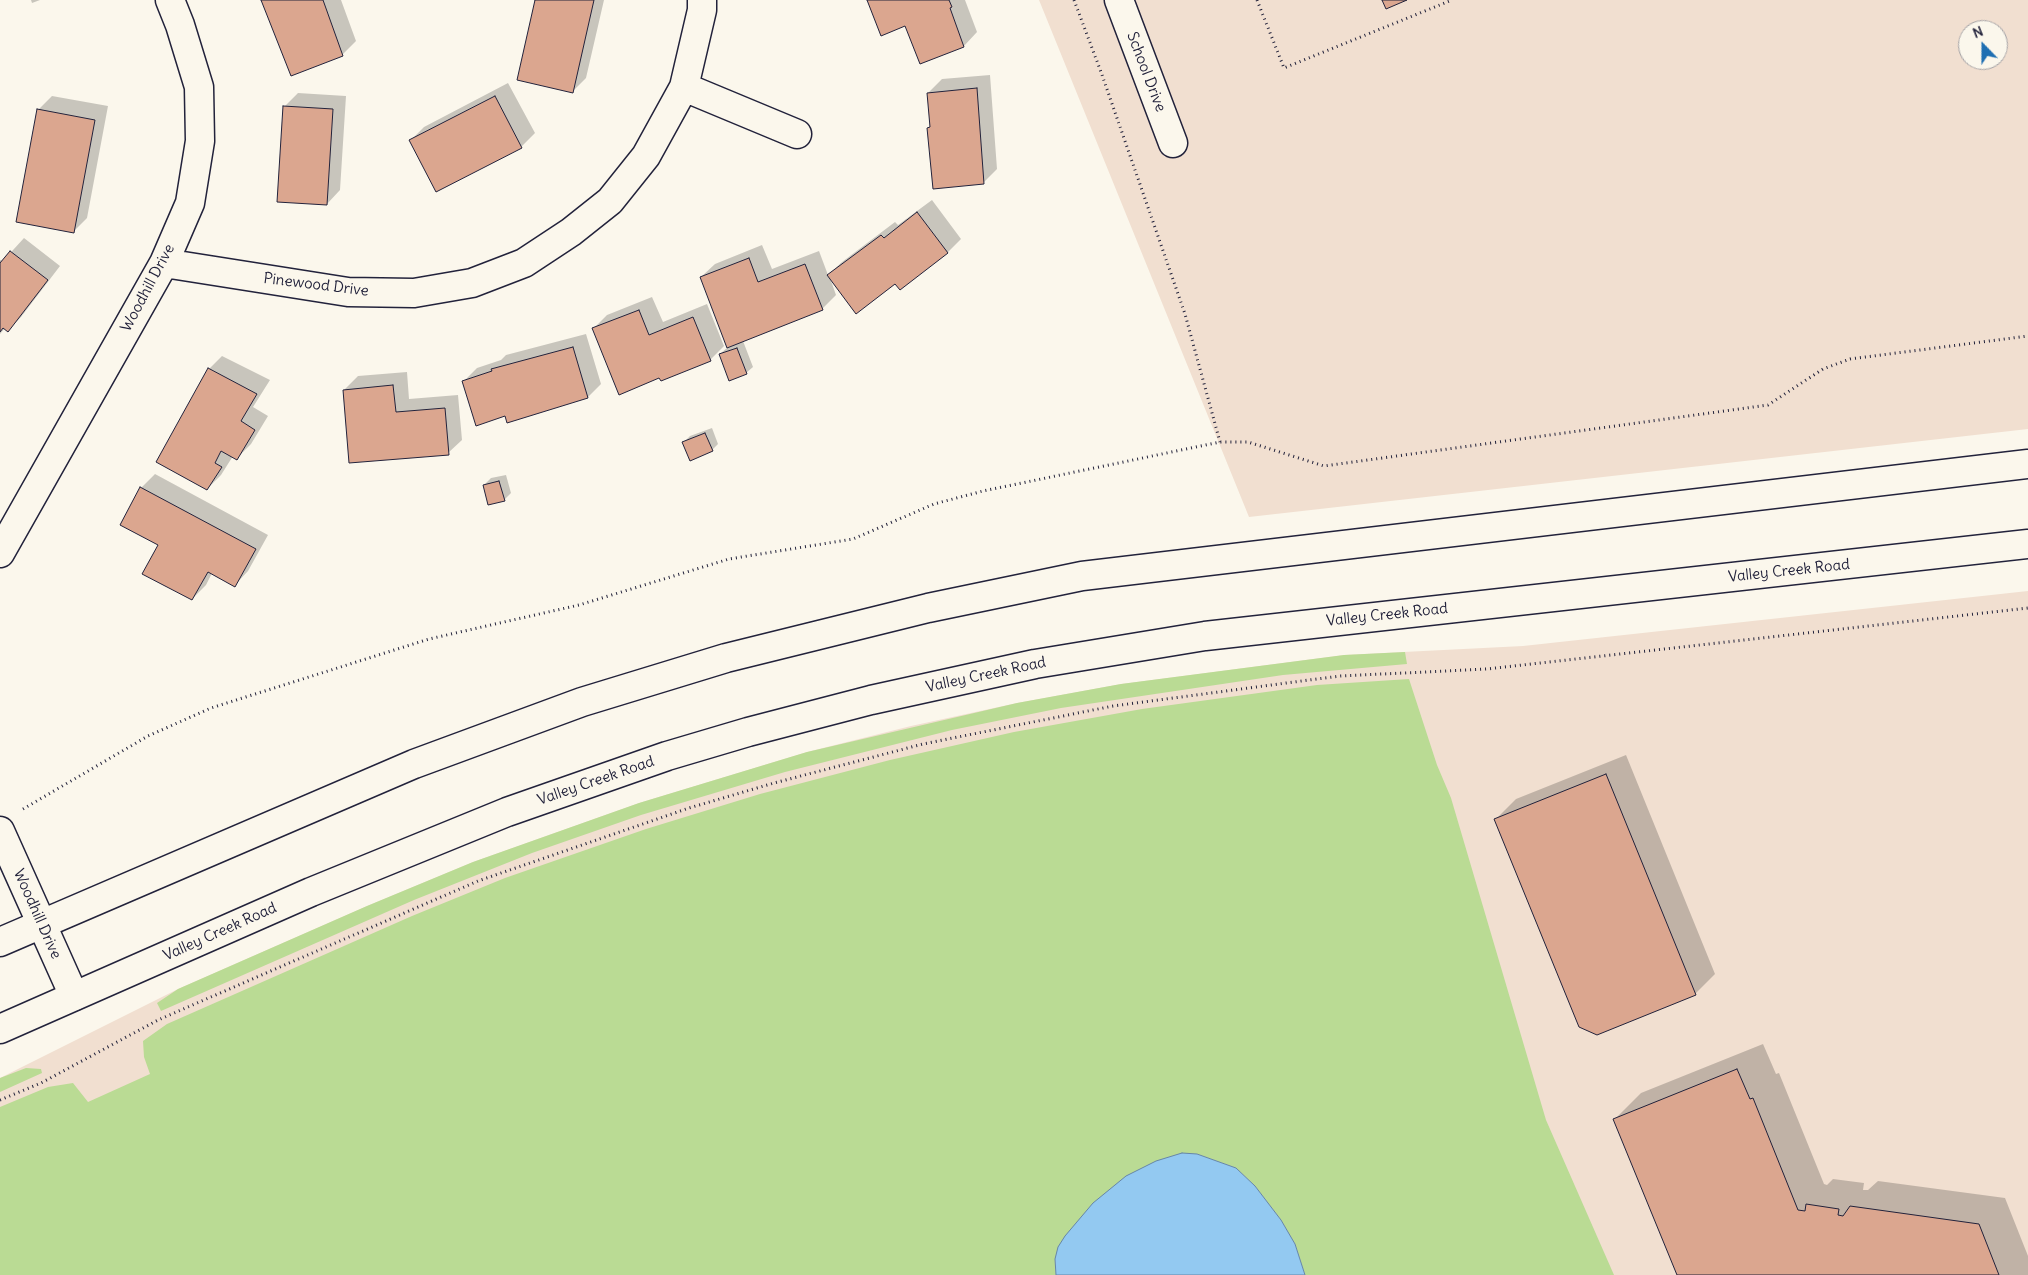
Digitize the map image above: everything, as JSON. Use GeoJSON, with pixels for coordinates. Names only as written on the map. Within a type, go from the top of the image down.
{"type":"FeatureCollection","features":[{"type":"Feature","properties":{"kind":"main road","name":"Woodhill Drive"},"geometry":{"type":"LineString","coordinates":[[0,553],[164,263],[190,203],[200,142],[199,87],[180,25],[170,0]]}},
{"type":"Feature","properties":{"kind":"main road","name":"Pinewood Drive"},"geometry":{"type":"LineString","coordinates":[[164,263],[348,292],[414,293],[472,283],[524,263],[571,232],[610,200],[646,156],[684,87],[702,10],[702,0]]}},
{"type":"Feature","properties":{"kind":"main road","name":"School Drive"},"geometry":{"type":"LineString","coordinates":[[1119,0],[1173,143]]}},
{"type":"Feature","properties":{"kind":"main road"},"geometry":{"type":"LineString","coordinates":[[684,87],[797,134]]}},
{"type":"Feature","properties":{"kind":"main road"},"geometry":{"type":"LineString","coordinates":[[0,942],[414,764],[582,702],[726,658],[928,608],[1082,576],[2028,464]]}},
{"type":"Feature","properties":{"kind":"main road","name":"Valley Creek Road"},"geometry":{"type":"LineString","coordinates":[[0,1028],[311,892],[507,812],[667,756],[748,732],[870,700],[1035,664],[1205,636],[2028,544]]}},
{"type":"Feature","properties":{"kind":"main road","name":"Woodhill Drive"},"geometry":{"type":"LineString","coordinates":[[8,822],[41,924],[74,996]]}},
{"type":"Feature","properties":{"kind":"path"},"geometry":{"type":"LineString","coordinates":[[1074,0],[1102,72],[1185,314],[1220,442]]}},
{"type":"Feature","properties":{"kind":"path"},"geometry":{"type":"LineString","coordinates":[[1257,0],[1284,68],[1452,0]]}},
{"type":"Feature","properties":{"kind":"path"},"geometry":{"type":"LineString","coordinates":[[8,822],[148,736],[211,708],[420,642],[579,605],[729,559],[853,539],[934,504],[984,491],[1220,442],[1248,442],[1324,466],[1768,405],[1822,369],[1850,359],[2028,336]]}},
{"type":"Feature","properties":{"kind":"path"},"geometry":{"type":"LineString","coordinates":[[0,1100],[40,1083],[158,1020],[478,881],[699,805],[783,780],[923,744],[1112,706],[1309,680],[1351,675],[1487,669],[2028,608]]}},
{"type":"Feature","properties":{"kind":"shaded area"},"geometry":{"type":"Polygon","coordinates":[[[1039,0],[2028,0],[2028,429],[1249,517],[1039,0]]]}},
{"type":"Feature","properties":{"kind":"shaded area"},"geometry":{"type":"Polygon","coordinates":[[[2028,591],[2028,1275],[0,1275],[0,1078],[178,989],[367,906],[473,862],[639,803],[807,752],[911,726],[1017,703],[1121,684],[1344,655],[1523,646],[2028,591]]]}},
{"type":"Feature","properties":{"kind":"green space"},"geometry":{"type":"Polygon","coordinates":[[[1405,652],[1407,664],[1283,675],[1061,708],[952,730],[785,772],[641,815],[532,853],[414,900],[161,1011],[157,1003],[178,989],[367,906],[473,862],[639,803],[807,752],[1017,703],[1121,684],[1344,655],[1405,652]]]}},
{"type":"Feature","properties":{"kind":"green space"},"geometry":{"type":"Polygon","coordinates":[[[1409,679],[1437,765],[1451,798],[1546,1120],[1614,1275],[1305,1275],[1295,1244],[1281,1220],[1255,1186],[1236,1168],[1197,1154],[1055,1260],[1056,1275],[0,1275],[0,1107],[48,1087],[73,1083],[88,1102],[150,1074],[144,1057],[143,1041],[167,1024],[412,916],[505,878],[646,829],[760,794],[890,760],[1014,732],[1142,709],[1317,685],[1409,679]]]}},
{"type":"Feature","properties":{"kind":"green space"},"geometry":{"type":"Polygon","coordinates":[[[26,1068],[41,1069],[42,1073],[0,1092],[0,1078],[26,1068]]]}},
{"type":"Feature","properties":{"kind":"water"},"geometry":{"type":"Polygon","coordinates":[[[1182,1153],[1197,1154],[1236,1168],[1255,1186],[1281,1220],[1295,1244],[1305,1275],[1056,1275],[1055,1259],[1058,1247],[1093,1203],[1126,1176],[1156,1161],[1182,1153]]]}},
{"type":"Feature","properties":{"kind":"building"},"geometry":{"type":"Polygon","coordinates":[[[261,0],[323,0],[343,56],[291,76],[261,0]]]}},
{"type":"Feature","properties":{"kind":"building"},"geometry":{"type":"Polygon","coordinates":[[[535,0],[594,0],[573,93],[517,80],[535,0]]]}},
{"type":"Feature","properties":{"kind":"building"},"geometry":{"type":"Polygon","coordinates":[[[867,0],[949,0],[964,47],[920,64],[905,26],[881,36],[867,0]]]}},
{"type":"Feature","properties":{"kind":"building"},"geometry":{"type":"Polygon","coordinates":[[[1382,0],[1407,0],[1386,9],[1382,0]]]}},
{"type":"Feature","properties":{"kind":"building"},"geometry":{"type":"Polygon","coordinates":[[[977,88],[984,184],[933,189],[927,128],[930,127],[927,93],[977,88]]]}},
{"type":"Feature","properties":{"kind":"building"},"geometry":{"type":"Polygon","coordinates":[[[495,96],[522,148],[436,192],[409,140],[495,96]]]}},
{"type":"Feature","properties":{"kind":"building"},"geometry":{"type":"Polygon","coordinates":[[[283,106],[333,109],[327,205],[277,202],[283,106]]]}},
{"type":"Feature","properties":{"kind":"building"},"geometry":{"type":"Polygon","coordinates":[[[37,109],[95,120],[74,233],[16,222],[37,109]]]}},
{"type":"Feature","properties":{"kind":"building"},"geometry":{"type":"Polygon","coordinates":[[[917,212],[948,253],[900,290],[895,284],[856,314],[827,275],[881,235],[884,238],[917,212]]]}},
{"type":"Feature","properties":{"kind":"building"},"geometry":{"type":"Polygon","coordinates":[[[10,251],[48,280],[8,332],[3,328],[0,332],[0,263],[10,251]]]}},
{"type":"Feature","properties":{"kind":"building"},"geometry":{"type":"Polygon","coordinates":[[[749,258],[758,282],[805,264],[823,310],[727,348],[700,277],[749,258]]]}},
{"type":"Feature","properties":{"kind":"building"},"geometry":{"type":"Polygon","coordinates":[[[639,310],[649,335],[693,317],[711,361],[661,381],[659,378],[619,395],[592,328],[639,310]]]}},
{"type":"Feature","properties":{"kind":"building"},"geometry":{"type":"Polygon","coordinates":[[[573,347],[588,398],[507,423],[505,416],[476,426],[462,381],[492,371],[491,369],[573,347]]]}},
{"type":"Feature","properties":{"kind":"building"},"geometry":{"type":"Polygon","coordinates":[[[737,348],[747,374],[729,381],[719,354],[737,348]]]}},
{"type":"Feature","properties":{"kind":"building"},"geometry":{"type":"Polygon","coordinates":[[[208,368],[257,394],[241,421],[255,430],[237,460],[221,451],[215,463],[222,467],[207,490],[156,462],[208,368]]]}},
{"type":"Feature","properties":{"kind":"building"},"geometry":{"type":"Polygon","coordinates":[[[393,385],[396,412],[445,408],[449,455],[349,463],[343,390],[393,385]]]}},
{"type":"Feature","properties":{"kind":"building"},"geometry":{"type":"Polygon","coordinates":[[[705,433],[713,451],[690,461],[682,442],[705,433]]]}},
{"type":"Feature","properties":{"kind":"building"},"geometry":{"type":"Polygon","coordinates":[[[499,481],[505,501],[488,505],[483,485],[499,481]]]}},
{"type":"Feature","properties":{"kind":"building"},"geometry":{"type":"Polygon","coordinates":[[[140,487],[256,549],[235,587],[208,572],[192,600],[142,574],[158,545],[120,525],[140,487]]]}},
{"type":"Feature","properties":{"kind":"building"},"geometry":{"type":"Polygon","coordinates":[[[1606,774],[1696,995],[1597,1035],[1579,1027],[1494,819],[1606,774]]]}},
{"type":"Feature","properties":{"kind":"building"},"geometry":{"type":"Polygon","coordinates":[[[1737,1069],[1750,1099],[1753,1098],[1798,1210],[1805,1211],[1806,1204],[1839,1209],[1838,1215],[1843,1216],[1850,1206],[1979,1224],[1999,1275],[1677,1275],[1613,1119],[1737,1069]]]}}]}
